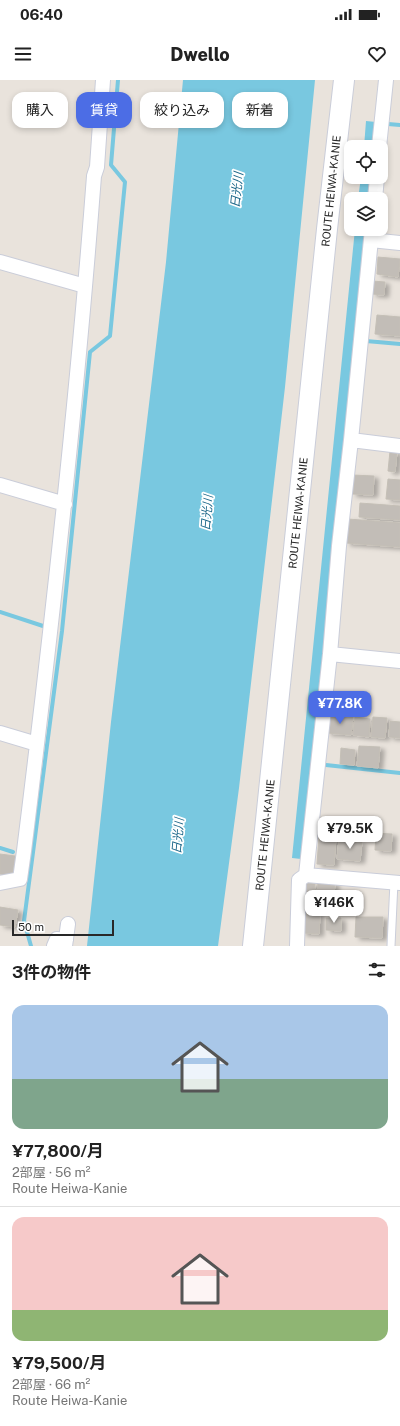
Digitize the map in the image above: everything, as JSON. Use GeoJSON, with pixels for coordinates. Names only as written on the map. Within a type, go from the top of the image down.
{"type":"FeatureCollection","features":[{"type":"Feature","properties":{"kind":"main road","name":"ROUTE HEIWA-KANIE"},"geometry":{"type":"LineString","coordinates":[[254,946],[327,229],[344,80]]}},
{"type":"Feature","properties":{"kind":"street"},"geometry":{"type":"LineString","coordinates":[[0,883],[20,879],[65,504],[94,176],[97,167],[103,80]]}},
{"type":"Feature","properties":{"kind":"street"},"geometry":{"type":"LineString","coordinates":[[381,140],[386,80]]}},
{"type":"Feature","properties":{"kind":"street"},"geometry":{"type":"LineString","coordinates":[[306,875],[330,654],[339,546],[371,236]]}},
{"type":"Feature","properties":{"kind":"street"},"geometry":{"type":"LineString","coordinates":[[375,236],[400,243]]}},
{"type":"Feature","properties":{"kind":"street"},"geometry":{"type":"LineString","coordinates":[[0,262],[85,286]]}},
{"type":"Feature","properties":{"kind":"street"},"geometry":{"type":"LineString","coordinates":[[351,440],[400,446]]}},
{"type":"Feature","properties":{"kind":"street"},"geometry":{"type":"LineString","coordinates":[[0,485],[65,504]]}},
{"type":"Feature","properties":{"kind":"street"},"geometry":{"type":"LineString","coordinates":[[330,654],[400,661]]}},
{"type":"Feature","properties":{"kind":"street"},"geometry":{"type":"LineString","coordinates":[[0,733],[37,744]]}},
{"type":"Feature","properties":{"kind":"street"},"geometry":{"type":"LineString","coordinates":[[297,946],[299,880],[306,875],[397,882]]}},
{"type":"Feature","properties":{"kind":"street"},"geometry":{"type":"LineString","coordinates":[[62,944],[68,924]]}},
{"type":"Feature","properties":{"kind":"lane"},"geometry":{"type":"LineString","coordinates":[[392,946],[397,882]]}},
{"type":"Feature","properties":{"kind":"water","name":"日光川"},"geometry":{"type":"Polygon","coordinates":[[[183,80],[315,80],[285,387],[239,788],[218,946],[87,946],[111,722],[166,262],[179,128],[224,128],[224,92],[182,92],[183,80]]]}},
{"type":"Feature","properties":{"kind":"water"},"geometry":{"type":"Polygon","coordinates":[[[366,121],[376,122],[375,140],[365,140],[366,121]]]}},
{"type":"Feature","properties":{"kind":"water"},"geometry":{"type":"Polygon","coordinates":[[[360,184],[370,184],[370,192],[359,192],[360,184]]]}},
{"type":"Feature","properties":{"kind":"water"},"geometry":{"type":"Polygon","coordinates":[[[354,236],[365,236],[303,849],[301,859],[292,858],[354,236]]]}},
{"type":"Feature","properties":{"kind":"building"},"geometry":{"type":"Polygon","coordinates":[[[378,257],[400,259],[398,277],[377,274],[378,257]]]}},
{"type":"Feature","properties":{"kind":"building"},"geometry":{"type":"Polygon","coordinates":[[[373,281],[385,282],[384,295],[372,294],[373,281]]]}},
{"type":"Feature","properties":{"kind":"building"},"geometry":{"type":"Polygon","coordinates":[[[377,315],[400,317],[400,336],[375,334],[377,315]]]}},
{"type":"Feature","properties":{"kind":"building"},"geometry":{"type":"Polygon","coordinates":[[[390,451],[397,452],[395,472],[388,471],[390,451]]]}},
{"type":"Feature","properties":{"kind":"building"},"geometry":{"type":"Polygon","coordinates":[[[353,475],[374,476],[373,495],[352,494],[353,475]]]}},
{"type":"Feature","properties":{"kind":"building"},"geometry":{"type":"Polygon","coordinates":[[[388,479],[400,480],[400,500],[386,499],[388,479]]]}},
{"type":"Feature","properties":{"kind":"building"},"geometry":{"type":"Polygon","coordinates":[[[360,503],[400,506],[400,520],[359,517],[360,503]]]}},
{"type":"Feature","properties":{"kind":"building"},"geometry":{"type":"Polygon","coordinates":[[[348,519],[400,523],[400,547],[346,543],[348,519]]]}},
{"type":"Feature","properties":{"kind":"building"},"geometry":{"type":"Polygon","coordinates":[[[328,714],[353,717],[351,735],[327,733],[328,714]]]}},
{"type":"Feature","properties":{"kind":"building"},"geometry":{"type":"Polygon","coordinates":[[[355,717],[370,719],[369,737],[353,735],[355,717]]]}},
{"type":"Feature","properties":{"kind":"building"},"geometry":{"type":"Polygon","coordinates":[[[373,717],[387,718],[385,738],[371,737],[373,717]]]}},
{"type":"Feature","properties":{"kind":"building"},"geometry":{"type":"Polygon","coordinates":[[[390,721],[400,722],[400,738],[389,737],[390,721]]]}},
{"type":"Feature","properties":{"kind":"building"},"geometry":{"type":"Polygon","coordinates":[[[359,746],[380,747],[378,768],[357,766],[359,746]]]}},
{"type":"Feature","properties":{"kind":"building"},"geometry":{"type":"Polygon","coordinates":[[[341,748],[355,750],[354,765],[340,764],[341,748]]]}},
{"type":"Feature","properties":{"kind":"building"},"geometry":{"type":"Polygon","coordinates":[[[376,833],[392,834],[391,851],[375,850],[376,833]]]}},
{"type":"Feature","properties":{"kind":"building"},"geometry":{"type":"Polygon","coordinates":[[[319,836],[336,837],[334,865],[317,864],[319,836]]]}},
{"type":"Feature","properties":{"kind":"building"},"geometry":{"type":"Polygon","coordinates":[[[339,840],[362,842],[360,861],[337,859],[339,840]]]}},
{"type":"Feature","properties":{"kind":"building"},"geometry":{"type":"Polygon","coordinates":[[[0,854],[15,856],[12,876],[0,874],[0,854]]]}},
{"type":"Feature","properties":{"kind":"building"},"geometry":{"type":"Polygon","coordinates":[[[318,882],[335,883],[333,909],[316,908],[318,882]]]}},
{"type":"Feature","properties":{"kind":"building"},"geometry":{"type":"Polygon","coordinates":[[[305,883],[315,884],[313,908],[303,907],[305,883]]]}},
{"type":"Feature","properties":{"kind":"building"},"geometry":{"type":"Polygon","coordinates":[[[336,893],[351,893],[351,909],[336,909],[336,893]]]}},
{"type":"Feature","properties":{"kind":"building"},"geometry":{"type":"Polygon","coordinates":[[[0,907],[18,910],[15,927],[0,925],[0,907]]]}},
{"type":"Feature","properties":{"kind":"building"},"geometry":{"type":"Polygon","coordinates":[[[303,913],[320,914],[319,934],[302,933],[303,913]]]}},
{"type":"Feature","properties":{"kind":"building"},"geometry":{"type":"Polygon","coordinates":[[[356,917],[383,917],[382,938],[355,937],[356,917]]]}},
{"type":"Feature","properties":{"kind":"building"},"geometry":{"type":"Polygon","coordinates":[[[326,918],[341,918],[341,931],[326,930],[326,918]]]}},
{"type":"Feature","properties":{"kind":"waterway"},"geometry":{"type":"LineString","coordinates":[[31,946],[24,921],[62,631],[90,352],[110,336],[125,182],[111,165],[118,80]]}},
{"type":"Feature","properties":{"kind":"waterway"},"geometry":{"type":"LineString","coordinates":[[388,124],[400,125]]}},
{"type":"Feature","properties":{"kind":"waterway"},"geometry":{"type":"LineString","coordinates":[[366,341],[400,344]]}},
{"type":"Feature","properties":{"kind":"waterway"},"geometry":{"type":"LineString","coordinates":[[0,612],[43,626]]}},
{"type":"Feature","properties":{"kind":"waterway"},"geometry":{"type":"LineString","coordinates":[[326,765],[400,773]]}},
{"type":"Feature","properties":{"kind":"waterway"},"geometry":{"type":"LineString","coordinates":[[0,848],[13,852]]}}]}
